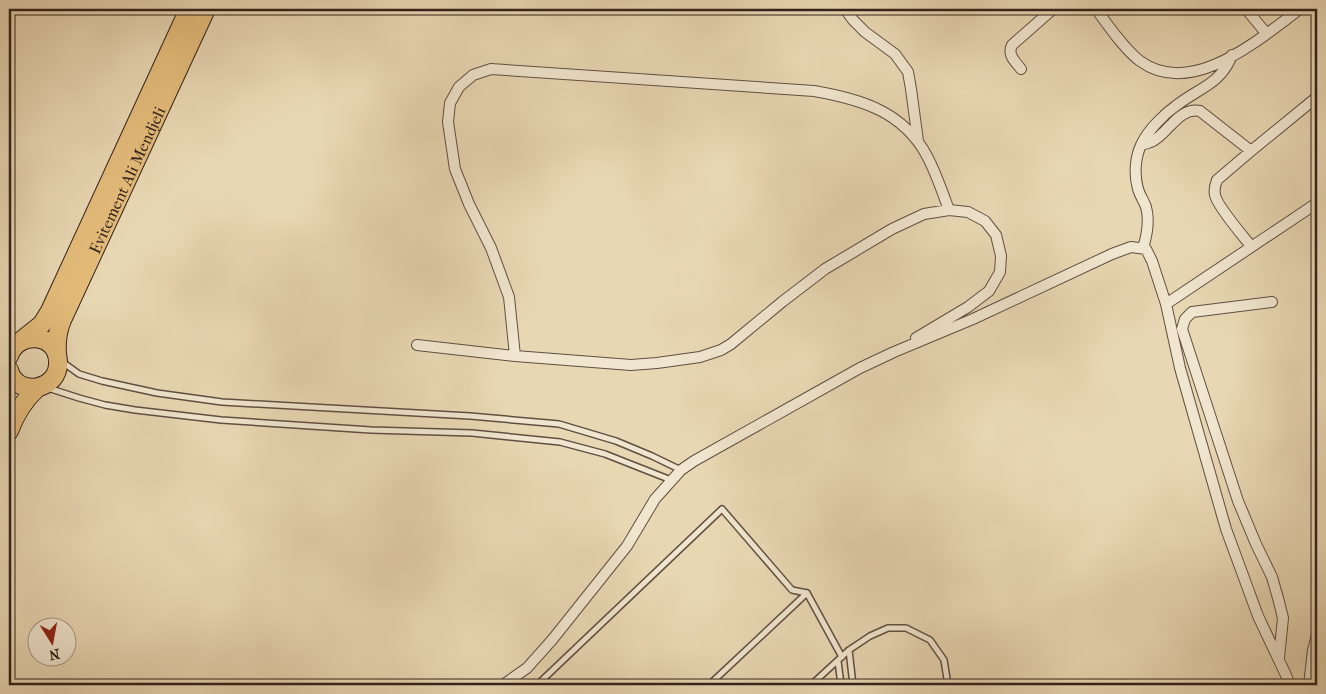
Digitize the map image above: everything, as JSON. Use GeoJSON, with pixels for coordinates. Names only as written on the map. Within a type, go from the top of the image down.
{"type":"FeatureCollection","features":[{"type":"Feature","properties":{"kind":"highway","name":"Evitement Ali Mendjeli"},"geometry":{"type":"LineString","coordinates":[[9,356],[15,345],[42,324],[50,311],[189,9]]}},
{"type":"Feature","properties":{"kind":"highway","name":"Evitement Ali Mendjeli"},"geometry":{"type":"LineString","coordinates":[[40,387],[50,382],[55,376],[58,368],[57,332],[206,9]]}},
{"type":"Feature","properties":{"kind":"highway"},"geometry":{"type":"LineString","coordinates":[[22,340],[38,338],[46,341],[53,347],[58,357]]}},
{"type":"Feature","properties":{"kind":"highway"},"geometry":{"type":"LineString","coordinates":[[9,370],[14,380],[21,385],[29,388],[40,387]]}},
{"type":"Feature","properties":{"kind":"highway"},"geometry":{"type":"LineString","coordinates":[[9,431],[30,395],[40,387]]}},
{"type":"Feature","properties":{"kind":"street"},"geometry":{"type":"LineString","coordinates":[[845,9],[853,20],[866,32],[895,54],[908,72],[918,141]]}},
{"type":"Feature","properties":{"kind":"street"},"geometry":{"type":"LineString","coordinates":[[1022,69],[1010,54],[1010,47],[1053,9]]}},
{"type":"Feature","properties":{"kind":"street"},"geometry":{"type":"LineString","coordinates":[[1096,9],[1132,54],[1147,66],[1175,74],[1195,72],[1232,55],[1300,9]]}},
{"type":"Feature","properties":{"kind":"street"},"geometry":{"type":"LineString","coordinates":[[1246,9],[1266,33]]}},
{"type":"Feature","properties":{"kind":"street"},"geometry":{"type":"LineString","coordinates":[[1144,248],[1147,235],[1147,217],[1146,208],[1138,190],[1136,161],[1141,145],[1152,128],[1176,105],[1214,82],[1229,64],[1232,55]]}},
{"type":"Feature","properties":{"kind":"street"},"geometry":{"type":"LineString","coordinates":[[515,356],[509,297],[491,248],[469,204],[455,169],[448,122],[450,104],[459,87],[473,75],[491,69],[814,91],[834,94],[862,102],[885,113],[903,125],[918,141],[934,170],[949,210]]}},
{"type":"Feature","properties":{"kind":"street"},"geometry":{"type":"LineString","coordinates":[[1252,246],[1217,201],[1214,188],[1217,180],[1317,97]]}},
{"type":"Feature","properties":{"kind":"street"},"geometry":{"type":"LineString","coordinates":[[1141,145],[1153,141],[1175,120],[1195,110],[1200,111],[1251,151]]}},
{"type":"Feature","properties":{"kind":"street"},"geometry":{"type":"LineString","coordinates":[[1166,304],[1317,203]]}},
{"type":"Feature","properties":{"kind":"street"},"geometry":{"type":"LineString","coordinates":[[416,346],[631,365],[657,364],[700,357],[726,347],[740,338],[825,269],[892,229],[924,214],[949,210],[968,212],[985,221],[996,235],[1001,256],[1000,272],[989,291],[968,307],[894,352]]}},
{"type":"Feature","properties":{"kind":"street"},"geometry":{"type":"LineString","coordinates":[[504,685],[527,668],[552,640],[627,546],[655,499],[682,470],[694,461],[860,368],[1131,247],[1144,248],[1152,261],[1166,304],[1180,368],[1226,529],[1258,616],[1290,685]]}},
{"type":"Feature","properties":{"kind":"street"},"geometry":{"type":"LineString","coordinates":[[1272,302],[1192,312],[1184,319],[1182,330],[1238,500],[1256,544],[1272,576],[1282,618],[1279,659]]}},
{"type":"Feature","properties":{"kind":"street"},"geometry":{"type":"LineString","coordinates":[[1309,685],[1313,650],[1317,635]]}},
{"type":"Feature","properties":{"kind":"lane"},"geometry":{"type":"LineString","coordinates":[[58,357],[79,374],[102,382],[157,393],[222,402],[470,416],[559,424],[616,441],[682,470]]}},
{"type":"Feature","properties":{"kind":"lane"},"geometry":{"type":"LineString","coordinates":[[40,387],[105,405],[221,420],[371,430],[472,433],[560,442],[605,454],[672,481]]}},
{"type":"Feature","properties":{"kind":"lane"},"geometry":{"type":"LineString","coordinates":[[537,685],[722,509],[792,590],[807,593]]}},
{"type":"Feature","properties":{"kind":"lane"},"geometry":{"type":"LineString","coordinates":[[807,593],[840,659],[840,685]]}},
{"type":"Feature","properties":{"kind":"lane"},"geometry":{"type":"LineString","coordinates":[[709,685],[807,593]]}},
{"type":"Feature","properties":{"kind":"lane"},"geometry":{"type":"LineString","coordinates":[[811,685],[849,650],[870,636],[888,628],[906,628],[930,640],[944,660],[948,685]]}},
{"type":"Feature","properties":{"kind":"lane"},"geometry":{"type":"LineString","coordinates":[[849,650],[854,685]]}}]}
